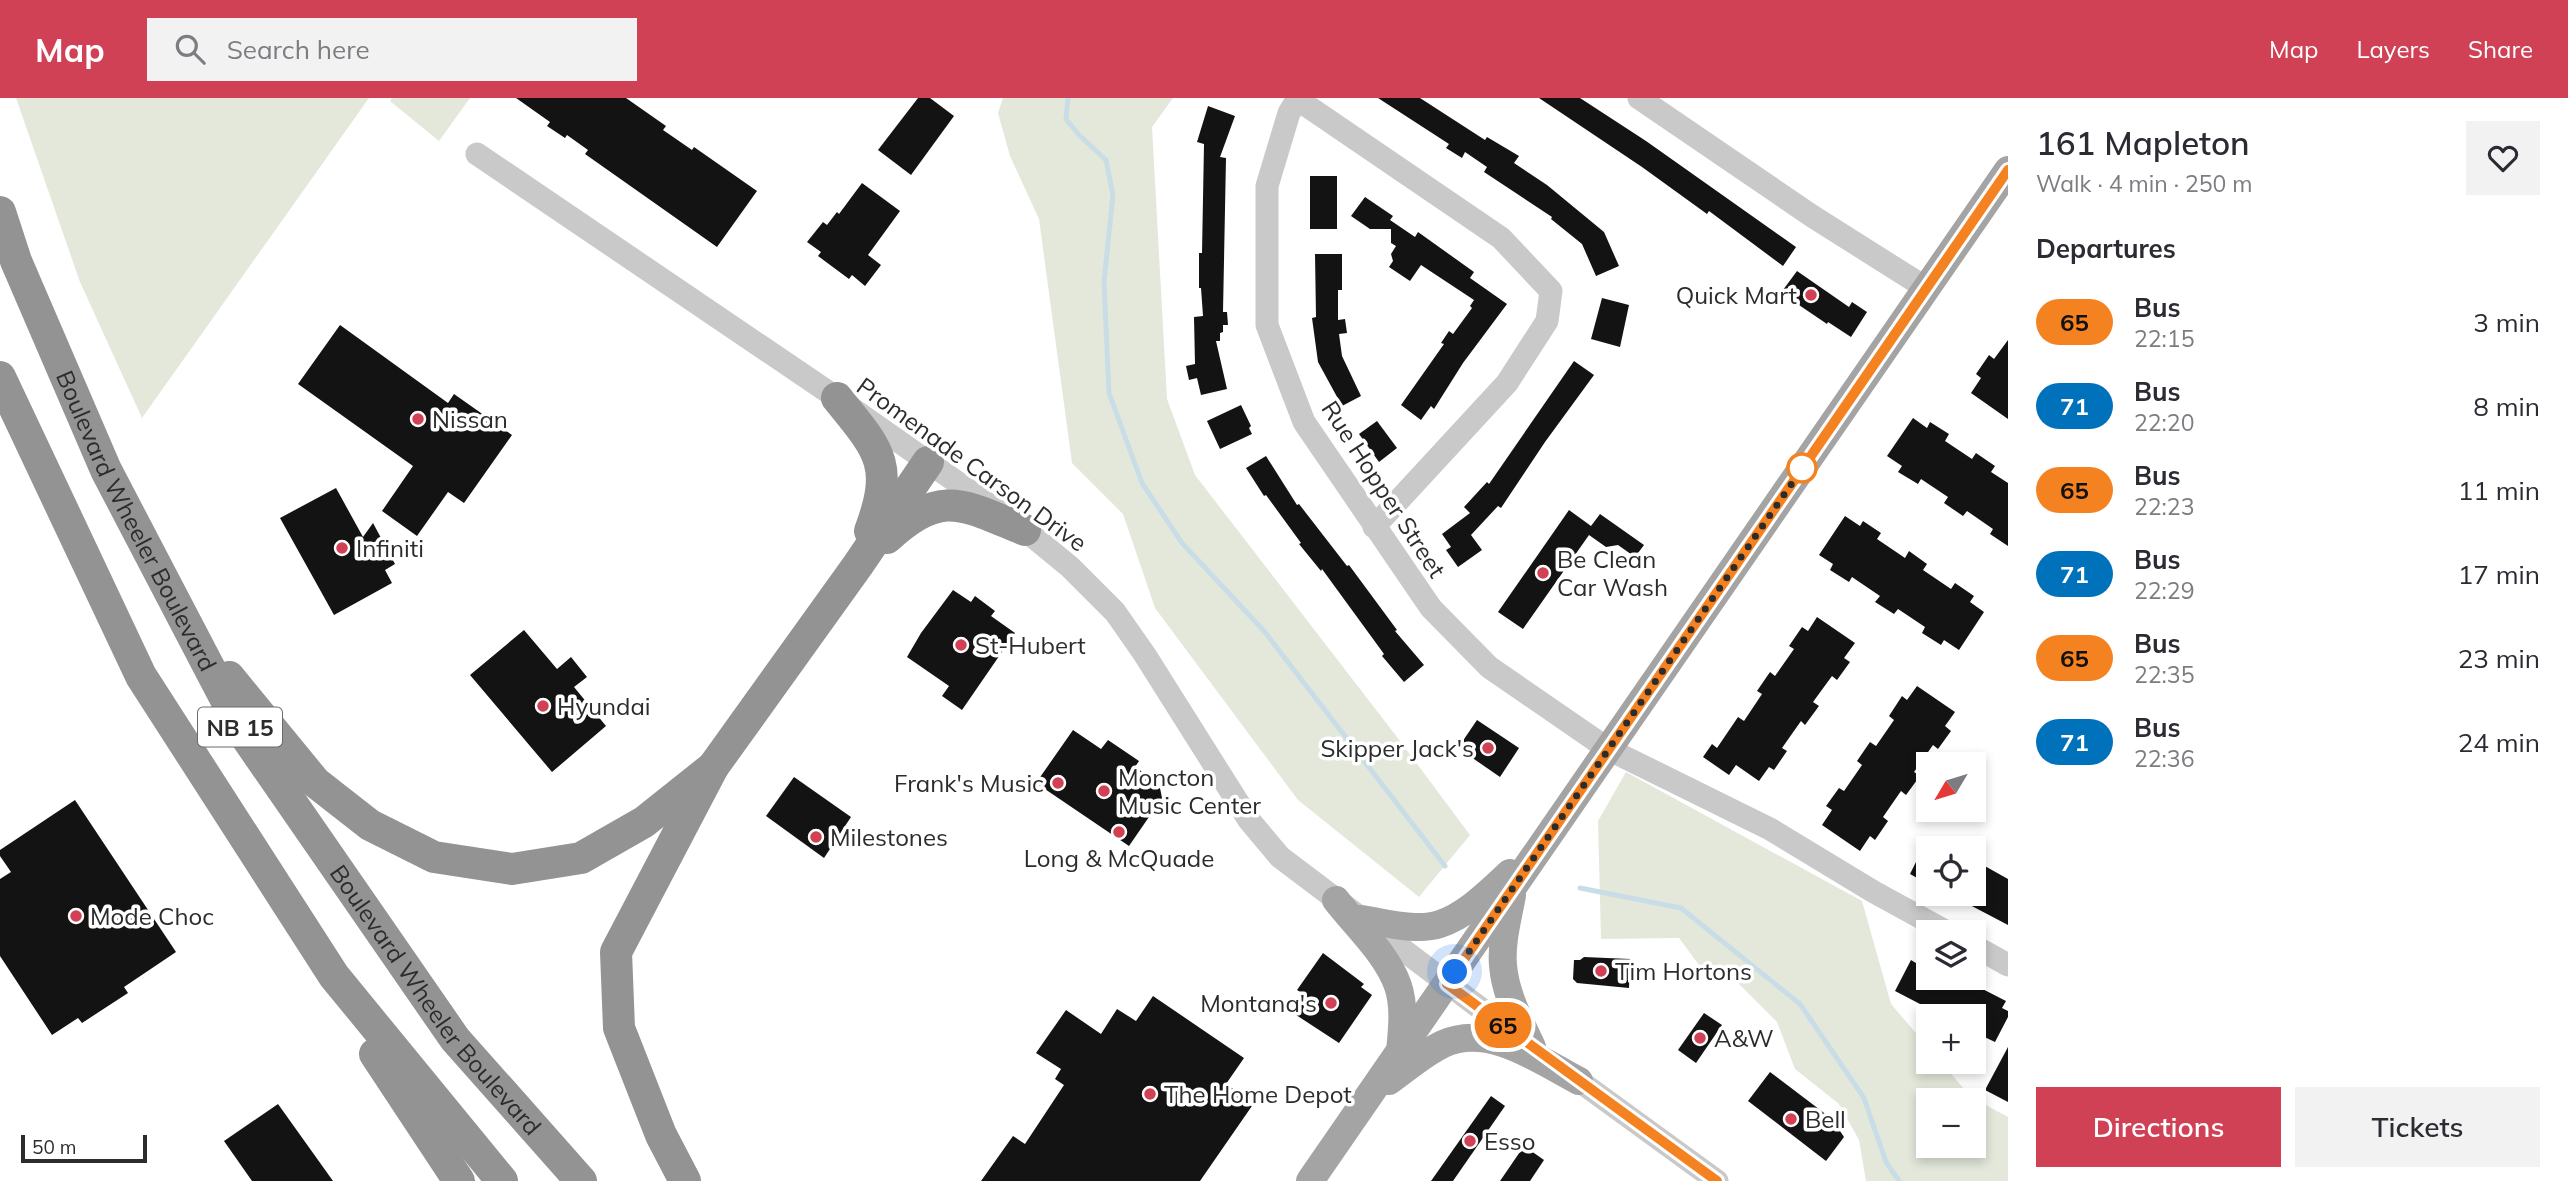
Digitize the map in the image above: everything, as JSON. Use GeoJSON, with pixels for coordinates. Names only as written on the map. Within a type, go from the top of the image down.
{"type":"FeatureCollection","features":[{"type":"Feature","properties":{"kind":"highway","name":"Boulevard Wheeler Boulevard"},"geometry":{"type":"LineString","coordinates":[[0,212],[16,261],[106,470],[244,734],[455,1039],[581,1181]]}},
{"type":"Feature","properties":{"kind":"highway","name":"NB 15"},"geometry":{"type":"LineString","coordinates":[[0,377],[141,676],[334,976],[502,1181]]}},
{"type":"Feature","properties":{"kind":"highway"},"geometry":{"type":"LineString","coordinates":[[73,390],[220,666],[314,782],[370,825],[434,857],[512,869],[582,858],[644,822],[713,767]]}},
{"type":"Feature","properties":{"kind":"highway"},"geometry":{"type":"LineString","coordinates":[[837,398],[871,440],[881,463],[883,484],[880,503],[858,565]]}},
{"type":"Feature","properties":{"kind":"highway"},"geometry":{"type":"LineString","coordinates":[[685,1181],[661,1135],[619,1028],[617,952],[713,767],[858,565],[928,462]]}},
{"type":"Feature","properties":{"kind":"highway"},"geometry":{"type":"LineString","coordinates":[[858,565],[905,521],[926,509],[948,504],[971,509],[1025,530]]}},
{"type":"Feature","properties":{"kind":"highway"},"geometry":{"type":"LineString","coordinates":[[141,676],[176,751],[459,1181]]}},
{"type":"Feature","properties":{"kind":"main road"},"geometry":{"type":"LineString","coordinates":[[1310,1181],[2008,170]]}},
{"type":"Feature","properties":{"kind":"main road"},"geometry":{"type":"LineString","coordinates":[[1360,919],[1414,926],[1438,925],[1461,914],[1541,846]]}},
{"type":"Feature","properties":{"kind":"main road"},"geometry":{"type":"LineString","coordinates":[[1513,886],[1504,942],[1505,981],[1532,1047]]}},
{"type":"Feature","properties":{"kind":"main road"},"geometry":{"type":"LineString","coordinates":[[1336,900],[1382,958],[1397,984],[1402,1006],[1400,1053]]}},
{"type":"Feature","properties":{"kind":"main road"},"geometry":{"type":"LineString","coordinates":[[1375,1090],[1441,1045],[1462,1037],[1482,1038],[1515,1048],[1579,1081]]}},
{"type":"Feature","properties":{"kind":"street"},"geometry":{"type":"LineString","coordinates":[[1639,98],[1812,216],[1926,288]]}},
{"type":"Feature","properties":{"kind":"street"},"geometry":{"type":"LineString","coordinates":[[1298,99],[1501,238],[1551,291],[1547,321],[1507,383],[1374,527]]}},
{"type":"Feature","properties":{"kind":"street","name":"Rue Hopper Street"},"geometry":{"type":"LineString","coordinates":[[1298,99],[1289,113],[1267,186],[1268,325],[1304,422],[1431,608],[1489,667],[1608,749],[1770,829],[1925,920]]}},
{"type":"Feature","properties":{"kind":"street","name":"Promenade Carson Drive"},"geometry":{"type":"LineString","coordinates":[[477,154],[837,398],[1025,530],[1070,567],[1115,612],[1249,820],[1280,857],[1447,984],[1717,1181]]}},
{"type":"Feature","properties":{"kind":"street"},"geometry":{"type":"LineString","coordinates":[[1986,953],[2008,965]]}},
{"type":"Feature","properties":{"kind":"shaded area"},"geometry":{"type":"Polygon","coordinates":[[[16,98],[369,98],[142,418],[80,282],[16,98]]]}},
{"type":"Feature","properties":{"kind":"shaded area"},"geometry":{"type":"Polygon","coordinates":[[[392,98],[470,98],[439,141],[390,101],[392,98]]]}},
{"type":"Feature","properties":{"kind":"shaded area"},"geometry":{"type":"Polygon","coordinates":[[[1003,98],[1173,98],[1152,127],[1167,399],[1195,475],[1470,835],[1419,897],[1298,800],[1155,608],[1123,514],[1072,463],[1039,219],[1010,156],[998,113],[1003,98]]]}},
{"type":"Feature","properties":{"kind":"shaded area"},"geometry":{"type":"Polygon","coordinates":[[[1626,772],[1862,901],[1891,1004],[1916,1033],[1916,1074],[1951,1074],[1963,1088],[1916,1088],[1916,1158],[1986,1158],[1986,1105],[2008,1117],[2008,1181],[1866,1181],[1859,1140],[1839,1104],[1795,1069],[1777,1022],[1729,974],[1705,973],[1679,938],[1601,939],[1598,821],[1626,772]]]}},
{"type":"Feature","properties":{"kind":"building"},"geometry":{"type":"Polygon","coordinates":[[[516,98],[626,98],[666,126],[663,130],[692,150],[694,147],[757,191],[717,247],[585,154],[588,150],[567,135],[565,138],[547,126],[550,122],[516,98]]]}},
{"type":"Feature","properties":{"kind":"building"},"geometry":{"type":"Polygon","coordinates":[[[918,98],[930,98],[954,116],[911,175],[878,150],[918,98]]]}},
{"type":"Feature","properties":{"kind":"building"},"geometry":{"type":"Polygon","coordinates":[[[1378,98],[1420,98],[1485,140],[1487,137],[1519,156],[1514,163],[1547,185],[1604,232],[1619,266],[1596,276],[1582,244],[1551,219],[1552,217],[1484,172],[1487,167],[1465,152],[1462,158],[1446,148],[1449,144],[1378,98]]]}},
{"type":"Feature","properties":{"kind":"building"},"geometry":{"type":"Polygon","coordinates":[[[1539,98],[1580,98],[1796,247],[1783,266],[1709,211],[1707,214],[1539,98]]]}},
{"type":"Feature","properties":{"kind":"building"},"geometry":{"type":"Polygon","coordinates":[[[1208,106],[1235,116],[1220,157],[1226,158],[1223,312],[1227,312],[1228,325],[1223,325],[1220,341],[1216,341],[1227,389],[1201,395],[1197,378],[1189,380],[1186,366],[1195,364],[1194,317],[1203,316],[1199,288],[1199,253],[1202,253],[1204,144],[1197,142],[1208,106]]]}},
{"type":"Feature","properties":{"kind":"building"},"geometry":{"type":"Polygon","coordinates":[[[1310,176],[1337,176],[1337,229],[1310,229],[1310,176]]]}},
{"type":"Feature","properties":{"kind":"building"},"geometry":{"type":"Polygon","coordinates":[[[862,183],[900,211],[868,255],[881,265],[865,286],[852,275],[849,279],[818,256],[821,252],[807,242],[823,222],[827,225],[837,212],[839,214],[862,183]]]}},
{"type":"Feature","properties":{"kind":"building"},"geometry":{"type":"Polygon","coordinates":[[[1365,197],[1393,216],[1390,220],[1415,237],[1418,232],[1474,272],[1470,278],[1507,304],[1463,363],[1434,409],[1431,406],[1421,420],[1401,405],[1444,344],[1441,343],[1449,331],[1453,334],[1472,308],[1470,306],[1474,300],[1421,265],[1410,281],[1389,267],[1393,261],[1391,254],[1396,246],[1391,243],[1391,229],[1370,229],[1351,216],[1365,197]]]}},
{"type":"Feature","properties":{"kind":"building"},"geometry":{"type":"Polygon","coordinates":[[[1315,254],[1342,254],[1342,290],[1338,290],[1338,320],[1345,319],[1347,333],[1339,334],[1342,356],[1361,396],[1342,406],[1318,362],[1312,318],[1316,317],[1315,254]]]}},
{"type":"Feature","properties":{"kind":"building","name":"Quick Mart"},"geometry":{"type":"Polygon","coordinates":[[[1797,271],[1849,307],[1852,302],[1867,312],[1851,337],[1796,303],[1798,300],[1783,290],[1797,271]]]}},
{"type":"Feature","properties":{"kind":"building"},"geometry":{"type":"Polygon","coordinates":[[[1602,298],[1629,305],[1620,347],[1591,339],[1602,298]]]}},
{"type":"Feature","properties":{"kind":"building","name":"Nissan"},"geometry":{"type":"Polygon","coordinates":[[[340,325],[448,403],[454,394],[512,435],[464,503],[448,492],[417,536],[382,511],[413,466],[298,384],[340,325]]]}},
{"type":"Feature","properties":{"kind":"building"},"geometry":{"type":"Polygon","coordinates":[[[2008,340],[2008,419],[1971,393],[1981,378],[1976,374],[1989,355],[1994,359],[2008,340]]]}},
{"type":"Feature","properties":{"kind":"building"},"geometry":{"type":"Polygon","coordinates":[[[1574,361],[1594,375],[1501,508],[1498,506],[1471,535],[1482,550],[1458,567],[1446,550],[1451,547],[1442,534],[1470,513],[1464,507],[1487,482],[1489,484],[1574,361]]]}},
{"type":"Feature","properties":{"kind":"building"},"geometry":{"type":"Polygon","coordinates":[[[1241,405],[1252,434],[1220,449],[1207,421],[1241,405]]]}},
{"type":"Feature","properties":{"kind":"building"},"geometry":{"type":"Polygon","coordinates":[[[1913,418],[1927,428],[1930,422],[1949,434],[1945,441],[1972,459],[1976,453],[1995,466],[1991,472],[2008,483],[2008,546],[1990,534],[1993,529],[1967,511],[1963,516],[1944,503],[1948,497],[1921,479],[1918,484],[1898,472],[1902,466],[1887,456],[1913,418]]]}},
{"type":"Feature","properties":{"kind":"building"},"geometry":{"type":"Polygon","coordinates":[[[1377,421],[1397,448],[1379,462],[1359,434],[1377,421]]]}},
{"type":"Feature","properties":{"kind":"building"},"geometry":{"type":"Polygon","coordinates":[[[1266,456],[1297,505],[1299,504],[1347,566],[1349,565],[1397,630],[1395,631],[1424,665],[1404,682],[1382,656],[1384,654],[1322,569],[1321,571],[1299,544],[1301,543],[1246,468],[1266,456]]]}},
{"type":"Feature","properties":{"kind":"building","name":"Infiniti"},"geometry":{"type":"Polygon","coordinates":[[[336,488],[363,537],[373,523],[395,564],[385,570],[392,583],[334,615],[280,518],[336,488]]]}},
{"type":"Feature","properties":{"kind":"building","name":"Be Clean Car Wash"},"geometry":{"type":"Polygon","coordinates":[[[1569,510],[1591,526],[1600,514],[1644,545],[1635,557],[1618,545],[1606,547],[1589,535],[1523,629],[1498,612],[1569,510]]]}},
{"type":"Feature","properties":{"kind":"building"},"geometry":{"type":"Polygon","coordinates":[[[1845,516],[1860,526],[1863,521],[1881,533],[1877,539],[1905,558],[1909,551],[1927,564],[1923,570],[1951,589],[1955,583],[1974,596],[1970,602],[1984,612],[1959,650],[1944,640],[1941,645],[1922,633],[1925,627],[1898,609],[1894,614],[1875,602],[1880,596],[1852,577],[1849,582],[1830,570],[1833,564],[1819,555],[1845,516]]]}},
{"type":"Feature","properties":{"kind":"building","name":"St-Hubert"},"geometry":{"type":"Polygon","coordinates":[[[953,590],[971,602],[975,596],[995,611],[991,616],[1015,633],[962,710],[942,696],[949,686],[907,657],[953,590]]]}},
{"type":"Feature","properties":{"kind":"building"},"geometry":{"type":"Polygon","coordinates":[[[1817,617],[1855,643],[1844,658],[1850,662],[1837,680],[1832,676],[1813,702],[1819,706],[1805,725],[1801,721],[1782,748],[1787,751],[1774,770],[1769,767],[1759,781],[1736,765],[1729,775],[1703,757],[1712,744],[1717,748],[1738,717],[1744,721],[1762,694],[1757,691],[1770,672],[1775,676],[1794,649],[1789,646],[1802,627],[1808,631],[1817,617]]]}},
{"type":"Feature","properties":{"kind":"building","name":"Hyundai"},"geometry":{"type":"Polygon","coordinates":[[[524,630],[557,669],[571,657],[587,677],[574,687],[606,726],[552,772],[470,675],[524,630]]]}},
{"type":"Feature","properties":{"kind":"building"},"geometry":{"type":"Polygon","coordinates":[[[1917,686],[1955,712],[1945,726],[1951,731],[1938,749],[1933,745],[1928,752],[1916,752],[1916,781],[1906,795],[1901,791],[1883,817],[1888,821],[1875,840],[1870,836],[1860,851],[1822,825],[1832,810],[1826,806],[1839,788],[1844,791],[1862,765],[1857,761],[1870,742],[1876,746],[1894,720],[1889,716],[1902,696],[1907,700],[1917,686]]]}},
{"type":"Feature","properties":{"kind":"building"},"geometry":{"type":"Polygon","coordinates":[[[1477,720],[1519,748],[1500,777],[1458,748],[1477,720]]]}},
{"type":"Feature","properties":{"kind":"building","name":"Moncton Music Center"},"geometry":{"type":"Polygon","coordinates":[[[1073,730],[1101,749],[1108,740],[1139,761],[1135,767],[1159,783],[1162,798],[1129,846],[1036,783],[1073,730]]]}},
{"type":"Feature","properties":{"kind":"building","name":"Milestones"},"geometry":{"type":"Polygon","coordinates":[[[794,777],[851,817],[824,858],[766,816],[794,777]]]}},
{"type":"Feature","properties":{"kind":"building","name":"Mode Choc"},"geometry":{"type":"Polygon","coordinates":[[[75,800],[176,952],[124,987],[128,993],[82,1023],[78,1018],[52,1035],[0,956],[0,879],[11,872],[0,856],[0,850],[75,800]]]}},
{"type":"Feature","properties":{"kind":"building"},"geometry":{"type":"Polygon","coordinates":[[[1916,862],[1916,877],[1910,874],[1916,862]]]}},
{"type":"Feature","properties":{"kind":"building"},"geometry":{"type":"Polygon","coordinates":[[[1986,867],[2008,879],[2008,925],[1972,906],[1986,906],[1986,867]]]}},
{"type":"Feature","properties":{"kind":"building","name":"Montana's"},"geometry":{"type":"Polygon","coordinates":[[[1323,953],[1364,984],[1361,987],[1372,995],[1339,1043],[1290,1011],[1302,993],[1297,990],[1323,953]]]}},
{"type":"Feature","properties":{"kind":"building","name":"Tim Hortons"},"geometry":{"type":"Polygon","coordinates":[[[1584,957],[1630,959],[1629,988],[1577,983],[1573,979],[1574,960],[1584,957]]]}},
{"type":"Feature","properties":{"kind":"building"},"geometry":{"type":"Polygon","coordinates":[[[1911,960],[1916,963],[1916,990],[1984,990],[2006,1001],[2002,1008],[2008,1011],[2008,1017],[1995,1042],[1986,1038],[1986,1004],[1920,1004],[1895,991],[1911,960]]]}},
{"type":"Feature","properties":{"kind":"building","name":"The Home Depot"},"geometry":{"type":"Polygon","coordinates":[[[1153,996],[1244,1058],[1226,1084],[1254,1103],[1200,1181],[981,1181],[1013,1136],[1025,1144],[1064,1085],[1055,1079],[1061,1069],[1036,1053],[1066,1010],[1101,1034],[1117,1009],[1136,1021],[1153,996]]]}},
{"type":"Feature","properties":{"kind":"building","name":"A&W"},"geometry":{"type":"Polygon","coordinates":[[[1704,1013],[1722,1025],[1696,1063],[1678,1050],[1704,1013]]]}},
{"type":"Feature","properties":{"kind":"building"},"geometry":{"type":"Polygon","coordinates":[[[2008,1047],[2008,1102],[1986,1088],[2008,1047]]]}},
{"type":"Feature","properties":{"kind":"building"},"geometry":{"type":"Polygon","coordinates":[[[1770,1072],[1832,1119],[1844,1137],[1826,1161],[1748,1101],[1770,1072]]]}},
{"type":"Feature","properties":{"kind":"building"},"geometry":{"type":"Polygon","coordinates":[[[1491,1096],[1505,1106],[1453,1181],[1431,1181],[1491,1096]]]}},
{"type":"Feature","properties":{"kind":"building"},"geometry":{"type":"Polygon","coordinates":[[[278,1104],[333,1181],[252,1181],[224,1141],[278,1104]]]}},
{"type":"Feature","properties":{"kind":"building"},"geometry":{"type":"Polygon","coordinates":[[[1524,1146],[1544,1160],[1530,1181],[1500,1181],[1524,1146]]]}},
{"type":"Feature","properties":{"kind":"waterway"},"geometry":{"type":"LineString","coordinates":[[1068,98],[1066,119],[1106,160],[1113,195],[1104,282],[1109,393],[1142,483],[1182,543],[1264,631],[1445,866]]}},
{"type":"Feature","properties":{"kind":"waterway"},"geometry":{"type":"LineString","coordinates":[[1580,888],[1681,908],[1800,1004],[1864,1098],[1886,1162],[1899,1181]]}},
{"type":"Feature","properties":{"kind":"bus line","name":"65"},"geometry":{"type":"LineString","coordinates":[[1717,1181],[1447,984],[2008,170]]}},
{"type":"Feature","properties":{"kind":"place","name":"Quick Mart"},"geometry":{"type":"Point","coordinates":[1811,295]}},
{"type":"Feature","properties":{"kind":"place","name":"Nissan"},"geometry":{"type":"Point","coordinates":[418,419]}},
{"type":"Feature","properties":{"kind":"place","name":"Infiniti"},"geometry":{"type":"Point","coordinates":[342,548]}},
{"type":"Feature","properties":{"kind":"place","name":"Be Clean Car Wash"},"geometry":{"type":"Point","coordinates":[1543,573]}},
{"type":"Feature","properties":{"kind":"place","name":"St-Hubert"},"geometry":{"type":"Point","coordinates":[961,645]}},
{"type":"Feature","properties":{"kind":"place","name":"Hyundai"},"geometry":{"type":"Point","coordinates":[543,706]}},
{"type":"Feature","properties":{"kind":"place","name":"Skipper Jack's"},"geometry":{"type":"Point","coordinates":[1488,748]}},
{"type":"Feature","properties":{"kind":"place","name":"Frank's Music"},"geometry":{"type":"Point","coordinates":[1058,783]}},
{"type":"Feature","properties":{"kind":"place","name":"Moncton Music Center"},"geometry":{"type":"Point","coordinates":[1104,791]}},
{"type":"Feature","properties":{"kind":"place","name":"Long & McQuade"},"geometry":{"type":"Point","coordinates":[1119,832]}},
{"type":"Feature","properties":{"kind":"place","name":"Milestones"},"geometry":{"type":"Point","coordinates":[816,837]}},
{"type":"Feature","properties":{"kind":"place","name":"Mode Choc"},"geometry":{"type":"Point","coordinates":[76,916]}},
{"type":"Feature","properties":{"kind":"place","name":"Tim Hortons"},"geometry":{"type":"Point","coordinates":[1601,971]}},
{"type":"Feature","properties":{"kind":"place","name":"Montana's"},"geometry":{"type":"Point","coordinates":[1331,1003]}},
{"type":"Feature","properties":{"kind":"place","name":"A&W"},"geometry":{"type":"Point","coordinates":[1700,1038]}},
{"type":"Feature","properties":{"kind":"place","name":"The Home Depot"},"geometry":{"type":"Point","coordinates":[1150,1094]}},
{"type":"Feature","properties":{"kind":"place","name":"Bell"},"geometry":{"type":"Point","coordinates":[1791,1119]}},
{"type":"Feature","properties":{"kind":"place","name":"Esso"},"geometry":{"type":"Point","coordinates":[1470,1141]}},
{"type":"Feature","properties":{"kind":"route"},"geometry":{"type":"LineString","coordinates":[[1455,972],[1808,460],[1802,468]]}}]}
